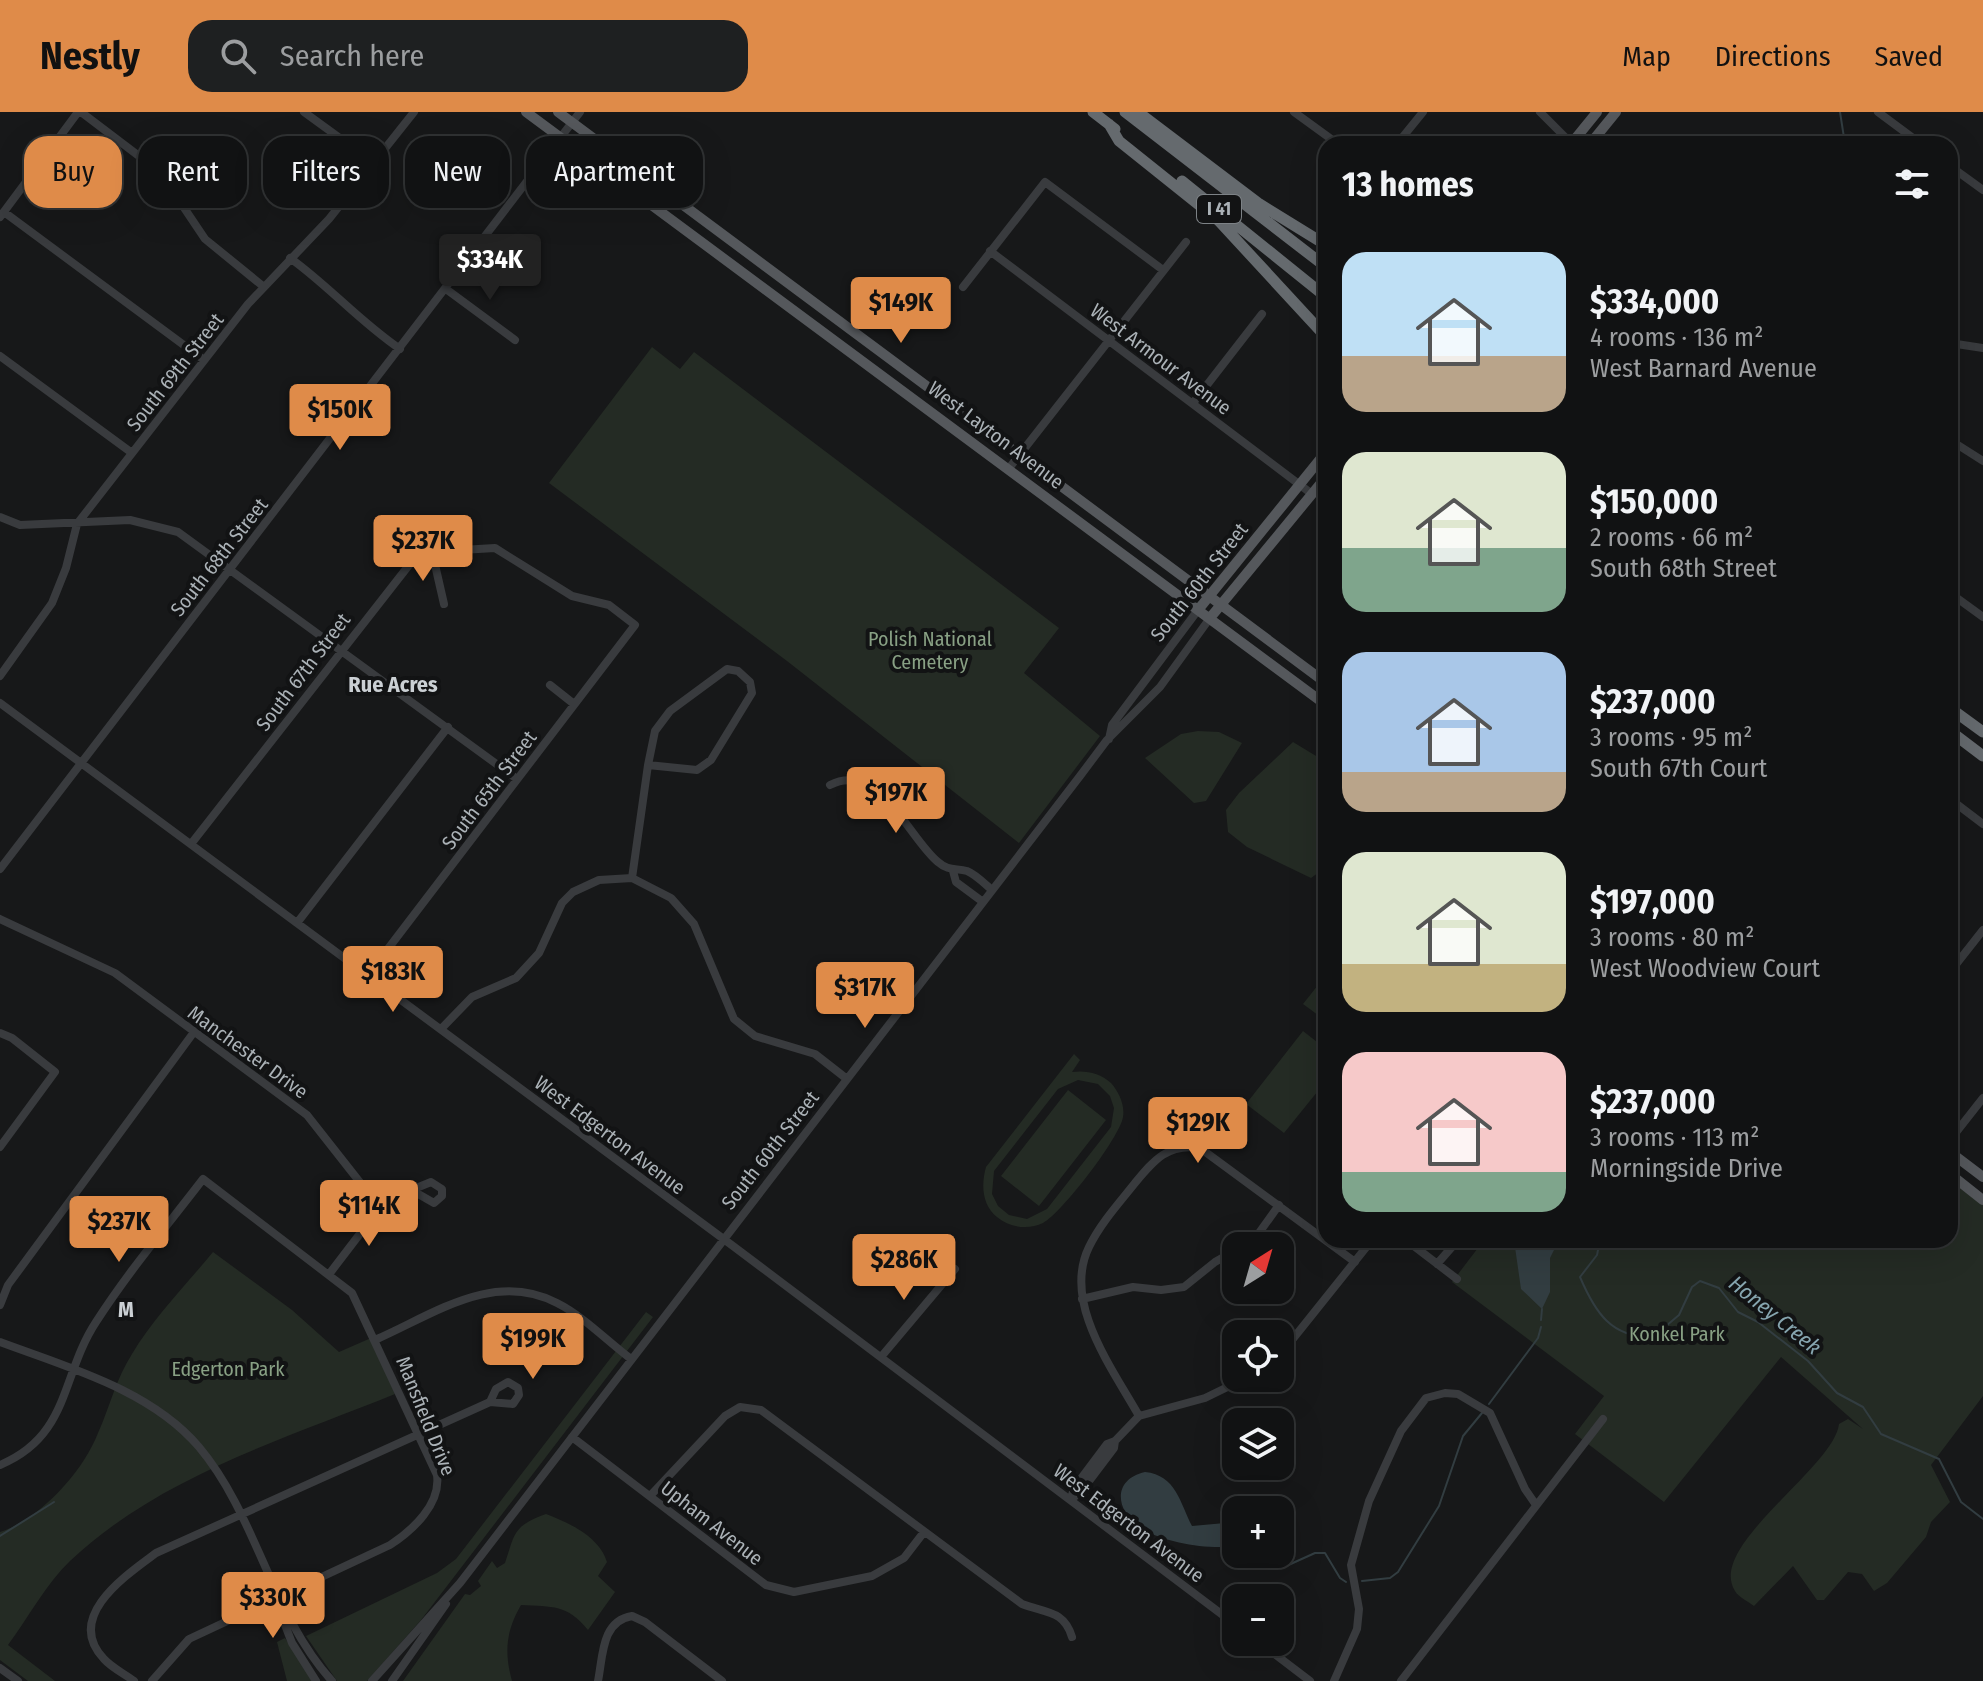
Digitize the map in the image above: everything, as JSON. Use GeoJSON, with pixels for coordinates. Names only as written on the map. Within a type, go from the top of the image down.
{"type":"FeatureCollection","features":[{"type":"Feature","properties":{"kind":"highway","name":"I 41"},"geometry":{"type":"LineString","coordinates":[[1093,112],[1318,291]]}},
{"type":"Feature","properties":{"kind":"highway","name":"I 41"},"geometry":{"type":"LineString","coordinates":[[1125,112],[1318,261]]}},
{"type":"Feature","properties":{"kind":"highway"},"geometry":{"type":"LineString","coordinates":[[1138,112],[1258,203],[1318,240]]}},
{"type":"Feature","properties":{"kind":"highway"},"geometry":{"type":"LineString","coordinates":[[1109,124],[1119,141],[1219,221],[1318,328]]}},
{"type":"Feature","properties":{"kind":"highway"},"geometry":{"type":"LineString","coordinates":[[1958,714],[1983,732]]}},
{"type":"Feature","properties":{"kind":"highway"},"geometry":{"type":"LineString","coordinates":[[1958,737],[1983,756]]}},
{"type":"Feature","properties":{"kind":"main road","name":"West Layton Avenue"},"geometry":{"type":"LineString","coordinates":[[526,112],[558,136]]}},
{"type":"Feature","properties":{"kind":"main road","name":"West Layton Avenue"},"geometry":{"type":"LineString","coordinates":[[558,112],[1318,677]]}},
{"type":"Feature","properties":{"kind":"main road"},"geometry":{"type":"LineString","coordinates":[[1578,136],[1597,112]]}},
{"type":"Feature","properties":{"kind":"main road"},"geometry":{"type":"LineString","coordinates":[[1596,136],[1616,112]]}},
{"type":"Feature","properties":{"kind":"main road","name":"West Layton Avenue"},"geometry":{"type":"LineString","coordinates":[[657,208],[1010,467],[1318,699]]}},
{"type":"Feature","properties":{"kind":"main road","name":"South 60th Street"},"geometry":{"type":"LineString","coordinates":[[1198,610],[1318,462]]}},
{"type":"Feature","properties":{"kind":"main road","name":"South 60th Street"},"geometry":{"type":"LineString","coordinates":[[1210,618],[1318,487]]}},
{"type":"Feature","properties":{"kind":"main road"},"geometry":{"type":"LineString","coordinates":[[1251,545],[1263,554]]}},
{"type":"Feature","properties":{"kind":"main road"},"geometry":{"type":"LineString","coordinates":[[1958,1158],[1983,1177]]}},
{"type":"Feature","properties":{"kind":"main road"},"geometry":{"type":"LineString","coordinates":[[1958,1180],[1983,1200]]}},
{"type":"Feature","properties":{"kind":"street"},"geometry":{"type":"LineString","coordinates":[[204,360],[2,215],[80,112],[160,172],[205,239],[264,287]]}},
{"type":"Feature","properties":{"kind":"street"},"geometry":{"type":"LineString","coordinates":[[304,112],[337,136]]}},
{"type":"Feature","properties":{"kind":"street","name":"South 69th Street"},"geometry":{"type":"LineString","coordinates":[[389,144],[414,112]]}},
{"type":"Feature","properties":{"kind":"street","name":"South 68th Street"},"geometry":{"type":"LineString","coordinates":[[562,136],[580,112]]}},
{"type":"Feature","properties":{"kind":"street"},"geometry":{"type":"LineString","coordinates":[[1404,136],[1423,112]]}},
{"type":"Feature","properties":{"kind":"street"},"geometry":{"type":"LineString","coordinates":[[1540,112],[1564,136]]}},
{"type":"Feature","properties":{"kind":"street"},"geometry":{"type":"LineString","coordinates":[[1878,112],[1910,136]]}},
{"type":"Feature","properties":{"kind":"street"},"geometry":{"type":"LineString","coordinates":[[1301,114],[1328,136]]}},
{"type":"Feature","properties":{"kind":"street"},"geometry":{"type":"LineString","coordinates":[[1958,172],[1983,190]]}},
{"type":"Feature","properties":{"kind":"street"},"geometry":{"type":"LineString","coordinates":[[963,287],[1045,182],[1163,270]]}},
{"type":"Feature","properties":{"kind":"street","name":"South 68th Street"},"geometry":{"type":"LineString","coordinates":[[0,869],[526,184]]}},
{"type":"Feature","properties":{"kind":"street","name":"South 69th Street"},"geometry":{"type":"LineString","coordinates":[[0,676],[52,603],[66,568],[77,524],[264,287],[338,208]]}},
{"type":"Feature","properties":{"kind":"street"},"geometry":{"type":"LineString","coordinates":[[1010,467],[1186,242]]}},
{"type":"Feature","properties":{"kind":"street","name":"West Armour Avenue"},"geometry":{"type":"LineString","coordinates":[[990,251],[1312,494]]}},
{"type":"Feature","properties":{"kind":"street"},"geometry":{"type":"LineString","coordinates":[[290,258],[319,280],[359,321],[400,349]]}},
{"type":"Feature","properties":{"kind":"street"},"geometry":{"type":"LineString","coordinates":[[446,289],[515,340]]}},
{"type":"Feature","properties":{"kind":"street"},"geometry":{"type":"LineString","coordinates":[[1193,403],[1262,314]]}},
{"type":"Feature","properties":{"kind":"street"},"geometry":{"type":"LineString","coordinates":[[1958,344],[1983,348]]}},
{"type":"Feature","properties":{"kind":"street"},"geometry":{"type":"LineString","coordinates":[[0,356],[132,453]]}},
{"type":"Feature","properties":{"kind":"street"},"geometry":{"type":"LineString","coordinates":[[1958,445],[1983,461]]}},
{"type":"Feature","properties":{"kind":"street"},"geometry":{"type":"LineString","coordinates":[[0,517],[20,525],[130,520],[178,532],[517,779]]}},
{"type":"Feature","properties":{"kind":"street","name":"South 67th Street"},"geometry":{"type":"LineString","coordinates":[[191,844],[341,648],[413,560],[461,550],[495,548],[572,596],[609,605],[635,625]]}},
{"type":"Feature","properties":{"kind":"street"},"geometry":{"type":"LineString","coordinates":[[433,556],[444,604]]}},
{"type":"Feature","properties":{"kind":"street"},"geometry":{"type":"LineString","coordinates":[[1958,599],[1983,617]]}},
{"type":"Feature","properties":{"kind":"street","name":"South 60th Street"},"geometry":{"type":"LineString","coordinates":[[1109,739],[1112,725],[1198,610]]}},
{"type":"Feature","properties":{"kind":"street","name":"South 60th Street"},"geometry":{"type":"LineString","coordinates":[[392,1681],[460,1583],[631,1359],[1109,739],[1122,730],[1210,618]]}},
{"type":"Feature","properties":{"kind":"street","name":"South 65th Street"},"geometry":{"type":"LineString","coordinates":[[368,975],[635,625]]}},
{"type":"Feature","properties":{"kind":"street"},"geometry":{"type":"LineString","coordinates":[[1166,652],[1179,661]]}},
{"type":"Feature","properties":{"kind":"street"},"geometry":{"type":"LineString","coordinates":[[632,878],[648,765],[655,731],[670,711],[727,669],[738,671],[750,682],[752,693],[711,760],[697,770],[648,765]]}},
{"type":"Feature","properties":{"kind":"street"},"geometry":{"type":"LineString","coordinates":[[550,685],[574,704]]}},
{"type":"Feature","properties":{"kind":"street","name":"West Edgerton Avenue"},"geometry":{"type":"LineString","coordinates":[[0,703],[724,1239],[1222,1614]]}},
{"type":"Feature","properties":{"kind":"street"},"geometry":{"type":"LineString","coordinates":[[297,923],[448,727]]}},
{"type":"Feature","properties":{"kind":"street"},"geometry":{"type":"LineString","coordinates":[[830,785],[841,780],[852,781],[884,797],[934,859],[953,871],[967,871],[992,890]]}},
{"type":"Feature","properties":{"kind":"street"},"geometry":{"type":"LineString","coordinates":[[1958,805],[1983,824]]}},
{"type":"Feature","properties":{"kind":"street"},"geometry":{"type":"LineString","coordinates":[[953,871],[956,882],[983,902]]}},
{"type":"Feature","properties":{"kind":"street"},"geometry":{"type":"LineString","coordinates":[[441,1029],[472,997],[516,978],[539,953],[562,903],[573,892],[599,880],[632,878],[671,898],[694,924],[734,1019],[755,1036],[815,1054],[847,1079]]}},
{"type":"Feature","properties":{"kind":"street","name":"Manchester Drive"},"geometry":{"type":"LineString","coordinates":[[0,919],[115,973],[307,1115],[377,1204]]}},
{"type":"Feature","properties":{"kind":"street"},"geometry":{"type":"LineString","coordinates":[[1958,962],[1983,930]]}},
{"type":"Feature","properties":{"kind":"street"},"geometry":{"type":"LineString","coordinates":[[0,1305],[8,1285],[194,1032]]}},
{"type":"Feature","properties":{"kind":"street"},"geometry":{"type":"LineString","coordinates":[[0,1033],[12,1038],[55,1072],[0,1147]]}},
{"type":"Feature","properties":{"kind":"street"},"geometry":{"type":"LineString","coordinates":[[1958,1130],[1983,1098]]}},
{"type":"Feature","properties":{"kind":"street"},"geometry":{"type":"LineString","coordinates":[[1139,1416],[1103,1349],[1082,1299],[1082,1265],[1096,1234],[1155,1159],[1165,1152],[1188,1146],[1200,1148],[1318,1234]]}},
{"type":"Feature","properties":{"kind":"street","name":"Mansfield Drive"},"geometry":{"type":"LineString","coordinates":[[75,1370],[96,1320],[203,1179],[330,1273],[352,1293],[377,1339],[437,1475],[439,1488],[434,1502],[406,1535],[189,1639],[152,1681]]}},
{"type":"Feature","properties":{"kind":"street"},"geometry":{"type":"LineString","coordinates":[[330,1273],[372,1218],[377,1204],[413,1191]]}},
{"type":"Feature","properties":{"kind":"street"},"geometry":{"type":"LineString","coordinates":[[1260,1232],[1279,1205]]}},
{"type":"Feature","properties":{"kind":"street"},"geometry":{"type":"LineString","coordinates":[[1336,1248],[1355,1262]]}},
{"type":"Feature","properties":{"kind":"street"},"geometry":{"type":"LineString","coordinates":[[1294,1338],[1366,1248]]}},
{"type":"Feature","properties":{"kind":"street"},"geometry":{"type":"LineString","coordinates":[[1416,1248],[1457,1279]]}},
{"type":"Feature","properties":{"kind":"street"},"geometry":{"type":"LineString","coordinates":[[1437,1264],[1451,1248]]}},
{"type":"Feature","properties":{"kind":"street"},"geometry":{"type":"LineString","coordinates":[[1082,1299],[1133,1287],[1161,1290],[1184,1287],[1222,1260]]}},
{"type":"Feature","properties":{"kind":"street"},"geometry":{"type":"LineString","coordinates":[[881,1357],[955,1269]]}},
{"type":"Feature","properties":{"kind":"street"},"geometry":{"type":"LineString","coordinates":[[377,1339],[477,1294],[503,1289],[533,1292],[559,1304],[631,1359]]}},
{"type":"Feature","properties":{"kind":"street"},"geometry":{"type":"LineString","coordinates":[[0,1342],[75,1370],[161,1414],[198,1446],[222,1481],[276,1596],[292,1643],[316,1681]]}},
{"type":"Feature","properties":{"kind":"street"},"geometry":{"type":"LineString","coordinates":[[0,1465],[41,1438],[63,1405],[75,1370]]}},
{"type":"Feature","properties":{"kind":"street"},"geometry":{"type":"LineString","coordinates":[[1071,1499],[1074,1488],[1107,1444],[1115,1441],[1139,1416],[1205,1398],[1222,1390]]}},
{"type":"Feature","properties":{"kind":"street"},"geometry":{"type":"LineString","coordinates":[[1334,1681],[1357,1629],[1359,1609],[1351,1565],[1369,1501],[1401,1431],[1426,1398],[1445,1393],[1458,1394],[1490,1413],[1525,1489],[1536,1505]]}},
{"type":"Feature","properties":{"kind":"street"},"geometry":{"type":"LineString","coordinates":[[134,1681],[104,1659],[89,1631],[97,1607],[129,1573],[156,1553],[490,1402]]}},
{"type":"Feature","properties":{"kind":"street"},"geometry":{"type":"LineString","coordinates":[[650,1496],[725,1416],[740,1407],[761,1410],[1022,1604],[1055,1612],[1068,1623],[1072,1637]]}},
{"type":"Feature","properties":{"kind":"street"},"geometry":{"type":"LineString","coordinates":[[1401,1681],[1603,1419]]}},
{"type":"Feature","properties":{"kind":"street","name":"Upham Avenue"},"geometry":{"type":"LineString","coordinates":[[572,1437],[766,1585],[794,1592],[872,1576],[904,1558],[924,1532]]}},
{"type":"Feature","properties":{"kind":"street","name":"South 60th Street"},"geometry":{"type":"LineString","coordinates":[[372,1681],[460,1583]]}},
{"type":"Feature","properties":{"kind":"street"},"geometry":{"type":"LineString","coordinates":[[276,1596],[315,1660],[332,1681]]}},
{"type":"Feature","properties":{"kind":"street"},"geometry":{"type":"LineString","coordinates":[[598,1681],[608,1632],[616,1622],[632,1616],[645,1622],[722,1681]]}},
{"type":"Feature","properties":{"kind":"street"},"geometry":{"type":"LineString","coordinates":[[1277,1656],[1310,1681]]}},
{"type":"Feature","properties":{"kind":"street"},"geometry":{"type":"LineString","coordinates":[[0,1668],[18,1681]]}},
{"type":"Feature","properties":{"kind":"street"},"geometry":{"type":"LineString","coordinates":[[380,1671],[392,1681]]}},
{"type":"Feature","properties":{"kind":"green space","name":"Polish National Cemetery"},"geometry":{"type":"Polygon","coordinates":[[[652,347],[680,369],[694,352],[1059,628],[1024,673],[1100,736],[1019,843],[787,661],[549,483],[652,347]]]}},
{"type":"Feature","properties":{"kind":"green space"},"geometry":{"type":"Polygon","coordinates":[[[1219,732],[1242,743],[1206,801],[1194,803],[1145,758],[1181,734],[1219,732]]]}},
{"type":"Feature","properties":{"kind":"green space"},"geometry":{"type":"Polygon","coordinates":[[[1293,742],[1318,757],[1318,873],[1311,878],[1247,847],[1228,832],[1226,810],[1239,793],[1293,742]]]}},
{"type":"Feature","properties":{"kind":"green space"},"geometry":{"type":"Polygon","coordinates":[[[1318,985],[1318,1015],[1303,1004],[1318,985]]]}},
{"type":"Feature","properties":{"kind":"green space"},"geometry":{"type":"Polygon","coordinates":[[[1303,1031],[1318,1043],[1318,1091],[1284,1133],[1246,1104],[1303,1031]]]}},
{"type":"Feature","properties":{"kind":"green space"},"geometry":{"type":"Polygon","coordinates":[[[1074,1054],[1080,1060],[1072,1072],[1098,1075],[1117,1090],[1123,1117],[1112,1141],[1076,1190],[1043,1223],[1032,1227],[1014,1226],[992,1212],[984,1194],[986,1167],[1074,1054]],[[1078,1080],[1058,1089],[994,1171],[992,1194],[998,1206],[1009,1215],[1027,1219],[1047,1209],[1111,1127],[1114,1108],[1110,1096],[1098,1084],[1078,1080]]]}},
{"type":"Feature","properties":{"kind":"green space"},"geometry":{"type":"Polygon","coordinates":[[[1068,1090],[1106,1120],[1039,1206],[1001,1176],[1068,1090]]]}},
{"type":"Feature","properties":{"kind":"green space","name":"Konkel Park"},"geometry":{"type":"Polygon","coordinates":[[[1958,1187],[1983,1205],[1983,1396],[1931,1465],[1950,1502],[1931,1522],[1926,1537],[1887,1583],[1874,1591],[1862,1574],[1848,1572],[1824,1600],[1817,1600],[1793,1566],[1754,1606],[1735,1591],[1731,1573],[1738,1552],[1754,1530],[1817,1462],[1832,1442],[1839,1424],[1848,1419],[1863,1429],[1781,1357],[1664,1502],[1575,1434],[1604,1396],[1452,1282],[1478,1248],[1958,1248],[1958,1187]]]}},
{"type":"Feature","properties":{"kind":"green space","name":"Edgerton Park"},"geometry":{"type":"Polygon","coordinates":[[[213,1252],[292,1310],[339,1352],[371,1338],[395,1394],[224,1463],[143,1506],[105,1532],[61,1570],[8,1645],[55,1681],[28,1681],[0,1660],[0,1532],[30,1517],[71,1478],[91,1448],[132,1354],[160,1314],[213,1252]]]}},
{"type":"Feature","properties":{"kind":"green space"},"geometry":{"type":"Polygon","coordinates":[[[646,1312],[653,1317],[421,1620],[367,1681],[337,1681],[306,1636],[437,1573],[456,1559],[646,1312]]]}},
{"type":"Feature","properties":{"kind":"green space"},"geometry":{"type":"Polygon","coordinates":[[[546,1514],[590,1538],[607,1562],[598,1576],[615,1592],[588,1630],[573,1615],[559,1608],[521,1605],[508,1642],[512,1681],[403,1681],[465,1594],[470,1595],[481,1586],[478,1581],[492,1561],[497,1568],[505,1563],[521,1527],[546,1514]]]}},
{"type":"Feature","properties":{"kind":"green space"},"geometry":{"type":"Polygon","coordinates":[[[285,1638],[312,1681],[287,1681],[277,1642],[285,1638]]]}},
{"type":"Feature","properties":{"kind":"shaded area"},"geometry":{"type":"Polygon","coordinates":[[[1515,1248],[1555,1248],[1550,1258],[1550,1292],[1542,1309],[1521,1289],[1515,1248]]]}},
{"type":"Feature","properties":{"kind":"shaded area"},"geometry":{"type":"Polygon","coordinates":[[[1145,1472],[1164,1478],[1176,1492],[1192,1526],[1222,1523],[1222,1547],[1176,1542],[1153,1535],[1135,1523],[1127,1515],[1121,1498],[1126,1482],[1145,1472]]]}},
{"type":"Feature","properties":{"kind":"waterway","name":"Honey Creek"},"geometry":{"type":"LineString","coordinates":[[1840,112],[1844,136]]}},
{"type":"Feature","properties":{"kind":"waterway","name":"Honey Creek"},"geometry":{"type":"LineString","coordinates":[[1598,1248],[1597,1255],[1580,1277],[1599,1312],[1615,1328],[1638,1336],[1653,1337],[1679,1315],[1692,1287],[1700,1281],[1719,1288],[1738,1312],[1758,1322],[1808,1361],[1837,1393],[1863,1407],[1881,1434],[1939,1459],[1961,1502],[1983,1519]]}},
{"type":"Feature","properties":{"kind":"waterway"},"geometry":{"type":"LineString","coordinates":[[1541,1320],[1542,1309]]}},
{"type":"Feature","properties":{"kind":"waterway"},"geometry":{"type":"LineString","coordinates":[[1489,1404],[1538,1338],[1541,1327]]}},
{"type":"Feature","properties":{"kind":"waterway"},"geometry":{"type":"LineString","coordinates":[[1362,1581],[1390,1578],[1398,1572],[1439,1506],[1463,1436],[1482,1413]]}},
{"type":"Feature","properties":{"kind":"waterway"},"geometry":{"type":"LineString","coordinates":[[0,1536],[54,1502]]}},
{"type":"Feature","properties":{"kind":"waterway"},"geometry":{"type":"LineString","coordinates":[[1294,1562],[1315,1553],[1325,1553],[1340,1578],[1346,1582]]}},
{"type":"Feature","properties":{"kind":"district","name":"Rue Acres"},"geometry":{"type":"Point","coordinates":[393,684]}},
{"type":"Feature","properties":{"kind":"district","name":"M"},"geometry":{"type":"Point","coordinates":[126,1309]}}]}
